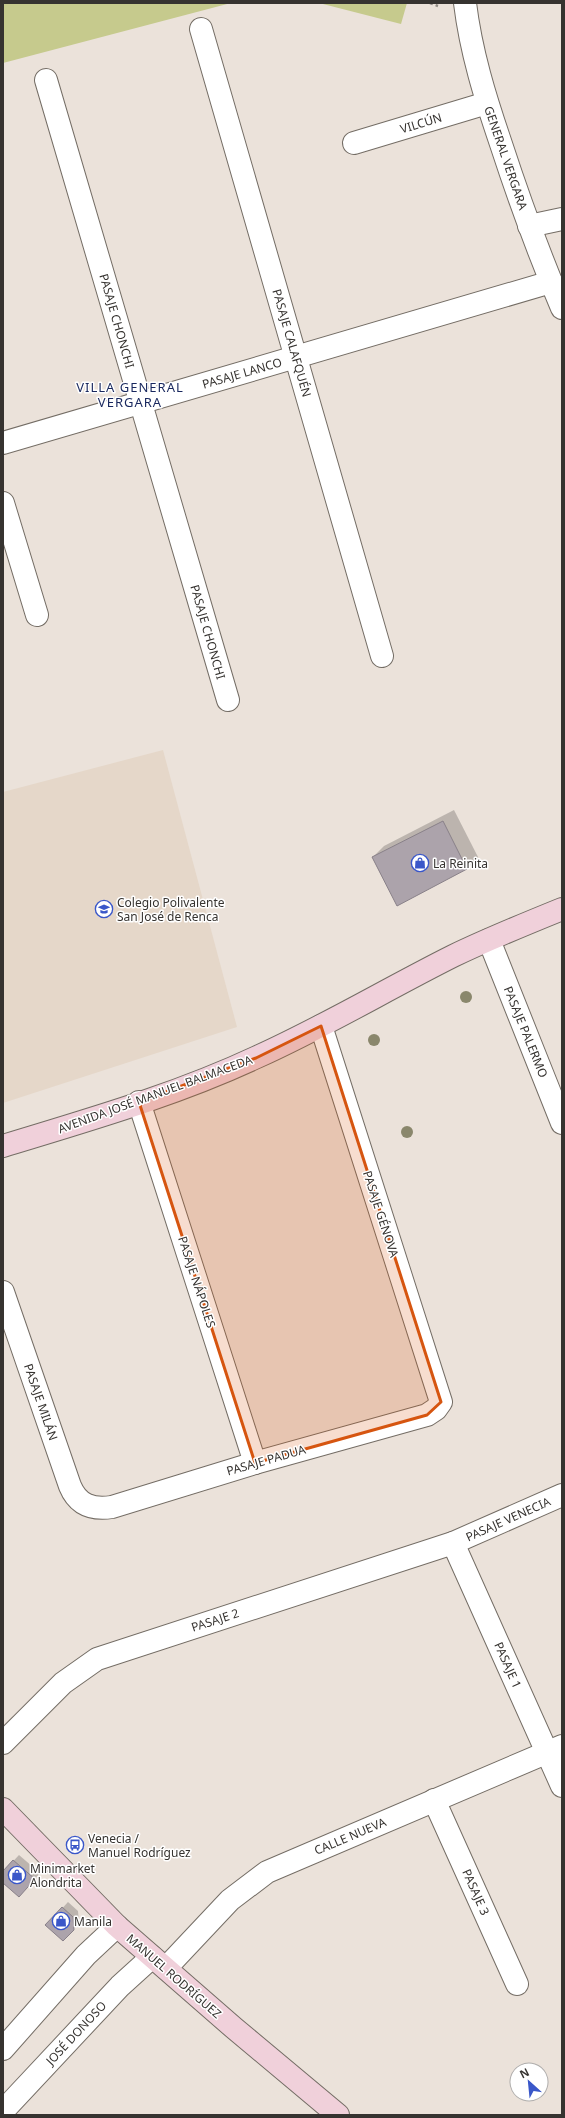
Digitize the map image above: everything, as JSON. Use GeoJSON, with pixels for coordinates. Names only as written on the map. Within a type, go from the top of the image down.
{"type":"FeatureCollection","features":[{"type":"Feature","properties":{"kind":"main road","name":"AVENIDA JOSÉ MANUEL BALMACEDA"},"geometry":{"type":"LineString","coordinates":[[3,1146],[139,1102],[256,1058],[321,1026],[405,981],[489,940],[527,922],[562,909]]}},
{"type":"Feature","properties":{"kind":"main road","name":"MANUEL RODRÍGUEZ"},"geometry":{"type":"LineString","coordinates":[[3,1809],[117,1926],[263,2053],[338,2115]]}},
{"type":"Feature","properties":{"kind":"street","name":"GENERAL VERGARA"},"geometry":{"type":"LineString","coordinates":[[465,3],[477,70],[487,103],[529,226],[562,308]]}},
{"type":"Feature","properties":{"kind":"street","name":"PASAJE CALAFQUÉN"},"geometry":{"type":"LineString","coordinates":[[201,29],[382,656]]}},
{"type":"Feature","properties":{"kind":"street","name":"PASAJE CHONCHI"},"geometry":{"type":"LineString","coordinates":[[46,80],[228,700]]}},
{"type":"Feature","properties":{"kind":"street","name":"VILCÚN"},"geometry":{"type":"LineString","coordinates":[[354,143],[487,103]]}},
{"type":"Feature","properties":{"kind":"street"},"geometry":{"type":"LineString","coordinates":[[529,226],[562,219]]}},
{"type":"Feature","properties":{"kind":"street","name":"PASAJE LANCO"},"geometry":{"type":"LineString","coordinates":[[3,443],[551,282]]}},
{"type":"Feature","properties":{"kind":"street"},"geometry":{"type":"LineString","coordinates":[[3,503],[37,615]]}},
{"type":"Feature","properties":{"kind":"street","name":"PASAJE PALERMO"},"geometry":{"type":"LineString","coordinates":[[489,940],[562,1123]]}},
{"type":"Feature","properties":{"kind":"street","name":"PASAJE GÉNOVA"},"geometry":{"type":"LineString","coordinates":[[321,1026],[441,1402]]}},
{"type":"Feature","properties":{"kind":"street","name":"PASAJE NÁPOLES"},"geometry":{"type":"LineString","coordinates":[[139,1102],[255,1463]]}},
{"type":"Feature","properties":{"kind":"street","name":"PASAJE MILÁN"},"geometry":{"type":"LineString","coordinates":[[3,1292],[70,1486],[78,1500],[88,1506]]}},
{"type":"Feature","properties":{"kind":"street","name":"PASAJE PADUA"},"geometry":{"type":"LineString","coordinates":[[88,1506],[103,1508],[112,1507],[255,1463],[427,1415],[436,1409],[441,1402]]}},
{"type":"Feature","properties":{"kind":"street","name":"PASAJE VENECIA"},"geometry":{"type":"LineString","coordinates":[[453,1544],[562,1495]]}},
{"type":"Feature","properties":{"kind":"street","name":"PASAJE 2"},"geometry":{"type":"LineString","coordinates":[[3,1744],[63,1683],[97,1659],[453,1544]]}},
{"type":"Feature","properties":{"kind":"street","name":"PASAJE 1"},"geometry":{"type":"LineString","coordinates":[[453,1544],[554,1749],[562,1786]]}},
{"type":"Feature","properties":{"kind":"street","name":"CALLE NUEVA"},"geometry":{"type":"LineString","coordinates":[[159,1963],[230,1900],[267,1872],[554,1749]]}},
{"type":"Feature","properties":{"kind":"street","name":"PASAJE 3"},"geometry":{"type":"LineString","coordinates":[[434,1800],[518,1984]]}},
{"type":"Feature","properties":{"kind":"street"},"geometry":{"type":"LineString","coordinates":[[3,2049],[86,1955],[117,1926]]}},
{"type":"Feature","properties":{"kind":"street","name":"JOSÉ DONOSO"},"geometry":{"type":"LineString","coordinates":[[3,2111],[120,1986],[159,1963]]}},
{"type":"Feature","properties":{"kind":"street"},"geometry":{"type":"LineString","coordinates":[[3,2111],[7,2115]]}},
{"type":"Feature","properties":{"kind":"highlighted area"},"geometry":{"type":"Polygon","coordinates":[[[321,1026],[441,1402],[427,1415],[255,1463],[139,1102],[256,1058],[321,1026]]]}},
{"type":"Feature","properties":{"kind":"shaded area","name":"Colegio Polivalente San José de Renca"},"geometry":{"type":"Polygon","coordinates":[[[163,750],[237,1027],[3,1103],[3,792],[163,750]]]}},
{"type":"Feature","properties":{"kind":"green space"},"geometry":{"type":"Polygon","coordinates":[[[3,3],[231,3],[3,63],[3,3]]]}},
{"type":"Feature","properties":{"kind":"green space"},"geometry":{"type":"Polygon","coordinates":[[[319,3],[407,3],[401,24],[319,3]]]}},
{"type":"Feature","properties":{"kind":"building","name":"La Reinita"},"geometry":{"type":"Polygon","coordinates":[[[443,821],[467,869],[397,906],[372,857],[443,821]]]}},
{"type":"Feature","properties":{"kind":"building","name":"Minimarket Alondrita"},"geometry":{"type":"Polygon","coordinates":[[[13,1860],[35,1879],[19,1897],[3,1883],[3,1871],[13,1860]]]}},
{"type":"Feature","properties":{"kind":"building","name":"Manila"},"geometry":{"type":"Polygon","coordinates":[[[62,1907],[73,1917],[74,1930],[63,1941],[45,1925],[62,1907]]]}},
{"type":"Feature","properties":{"kind":"place","name":"La Reinita"},"geometry":{"type":"Point","coordinates":[420,863]}},
{"type":"Feature","properties":{"kind":"place","name":"Colegio Polivalente San José de Renca"},"geometry":{"type":"Point","coordinates":[104,909]}},
{"type":"Feature","properties":{"kind":"place","name":"Venecia / Manuel Rodríguez"},"geometry":{"type":"Point","coordinates":[75,1845]}},
{"type":"Feature","properties":{"kind":"place","name":"Minimarket Alondrita"},"geometry":{"type":"Point","coordinates":[17,1875]}},
{"type":"Feature","properties":{"kind":"place","name":"Manila"},"geometry":{"type":"Point","coordinates":[61,1921]}},
{"type":"Feature","properties":{"kind":"district","name":"VILLA GENERAL VERGARA"},"geometry":{"type":"Point","coordinates":[130,394]}}]}
